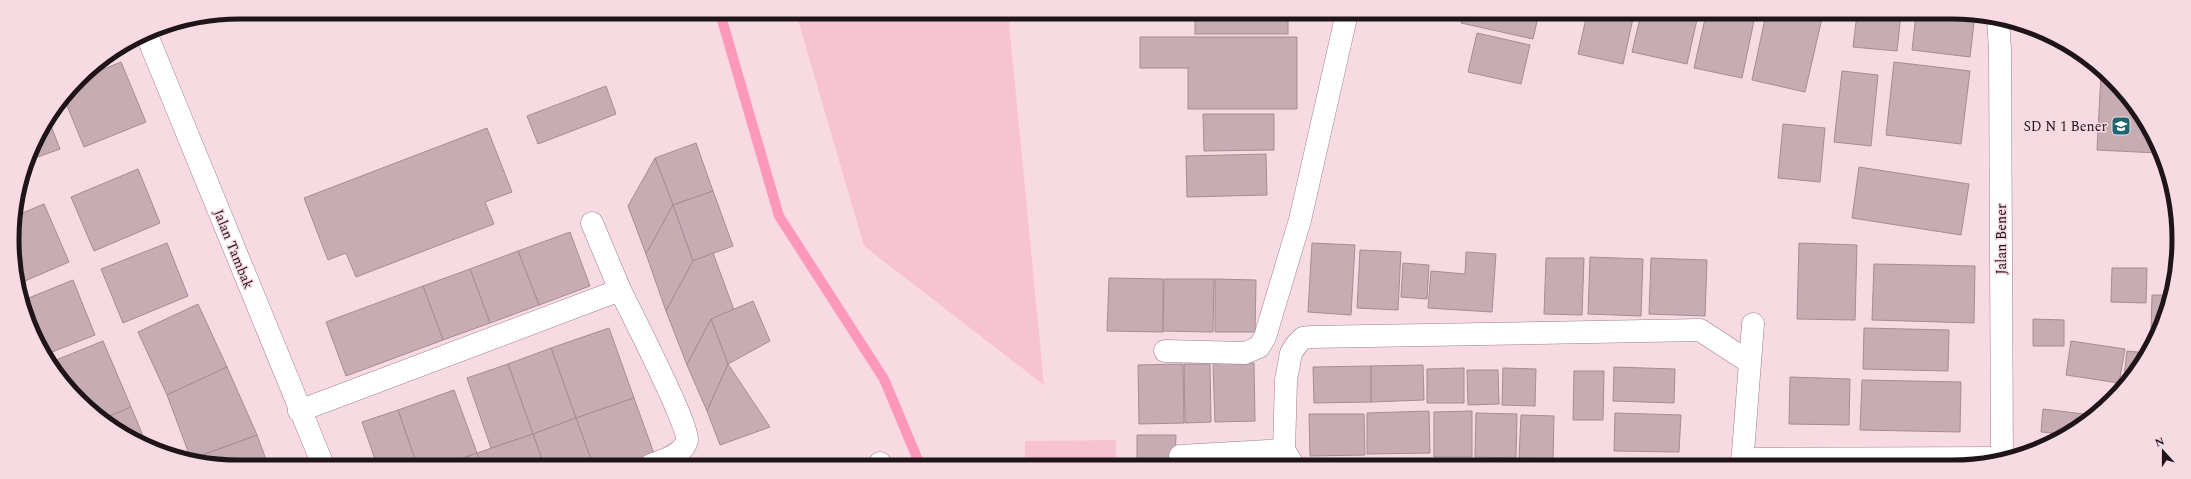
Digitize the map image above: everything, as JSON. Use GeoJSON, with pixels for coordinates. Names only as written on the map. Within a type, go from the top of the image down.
{"type":"FeatureCollection","features":[{"type":"Feature","properties":{"kind":"street"},"geometry":{"type":"LineString","coordinates":[[1165,351],[1245,354],[1259,347],[1265,337],[1300,220],[1346,19]]}},
{"type":"Feature","properties":{"kind":"street","name":"Jalan Bener"},"geometry":{"type":"LineString","coordinates":[[1998,24],[2000,49],[2002,454]]}},
{"type":"Feature","properties":{"kind":"street","name":"Jalan Tambak"},"geometry":{"type":"LineString","coordinates":[[148,39],[299,411],[321,460]]}},
{"type":"Feature","properties":{"kind":"street"},"geometry":{"type":"LineString","coordinates":[[592,224],[620,290],[680,415],[688,439],[685,445],[678,452],[661,460]]}},
{"type":"Feature","properties":{"kind":"street"},"geometry":{"type":"LineString","coordinates":[[299,411],[620,290]]}},
{"type":"Feature","properties":{"kind":"street"},"geometry":{"type":"LineString","coordinates":[[1742,460],[1753,324]]}},
{"type":"Feature","properties":{"kind":"street"},"geometry":{"type":"LineString","coordinates":[[1180,456],[1289,457],[1286,380],[1291,354],[1300,341],[1311,337],[1700,330],[1749,362]]}},
{"type":"Feature","properties":{"kind":"street"},"geometry":{"type":"LineString","coordinates":[[1915,460],[1970,459]]}},
{"type":"Feature","properties":{"kind":"shaded area"},"geometry":{"type":"Polygon","coordinates":[[[798,19],[1009,19],[1044,385],[864,246],[798,19]]]}},
{"type":"Feature","properties":{"kind":"shaded area"},"geometry":{"type":"Polygon","coordinates":[[[1116,440],[1116,460],[1025,460],[1025,441],[1116,440]]]}},
{"type":"Feature","properties":{"kind":"building"},"geometry":{"type":"Polygon","coordinates":[[[1195,19],[1288,19],[1288,34],[1195,34],[1195,19]]]}},
{"type":"Feature","properties":{"kind":"building"},"geometry":{"type":"Polygon","coordinates":[[[1462,19],[1538,19],[1533,39],[1461,23],[1462,19]]]}},
{"type":"Feature","properties":{"kind":"building"},"geometry":{"type":"Polygon","coordinates":[[[1586,19],[1633,19],[1623,64],[1578,54],[1586,19]]]}},
{"type":"Feature","properties":{"kind":"building"},"geometry":{"type":"Polygon","coordinates":[[[1640,19],[1697,19],[1687,64],[1632,52],[1640,19]]]}},
{"type":"Feature","properties":{"kind":"building"},"geometry":{"type":"Polygon","coordinates":[[[1705,19],[1754,19],[1742,78],[1694,68],[1705,19]]]}},
{"type":"Feature","properties":{"kind":"building"},"geometry":{"type":"Polygon","coordinates":[[[1765,19],[1822,19],[1805,92],[1752,80],[1765,19]]]}},
{"type":"Feature","properties":{"kind":"building"},"geometry":{"type":"Polygon","coordinates":[[[1856,19],[1900,19],[1897,51],[1853,47],[1856,19]]]}},
{"type":"Feature","properties":{"kind":"building"},"geometry":{"type":"Polygon","coordinates":[[[1915,19],[1974,20],[1970,57],[1912,50],[1915,19]]]}},
{"type":"Feature","properties":{"kind":"building"},"geometry":{"type":"Polygon","coordinates":[[[1477,33],[1530,45],[1521,84],[1468,72],[1477,33]]]}},
{"type":"Feature","properties":{"kind":"building"},"geometry":{"type":"Polygon","coordinates":[[[1140,37],[1297,37],[1297,109],[1188,109],[1188,68],[1140,68],[1140,37]]]}},
{"type":"Feature","properties":{"kind":"building"},"geometry":{"type":"Polygon","coordinates":[[[121,62],[146,122],[84,147],[66,104],[96,72],[121,62]]]}},
{"type":"Feature","properties":{"kind":"building"},"geometry":{"type":"Polygon","coordinates":[[[1894,62],[1970,71],[1961,144],[1886,135],[1894,62]]]}},
{"type":"Feature","properties":{"kind":"building"},"geometry":{"type":"Polygon","coordinates":[[[1842,71],[1878,75],[1871,146],[1834,142],[1842,71]]]}},
{"type":"Feature","properties":{"kind":"building","name":"SD N 1 Bener"},"geometry":{"type":"Polygon","coordinates":[[[2101,78],[2117,94],[2135,117],[2154,153],[2097,150],[2101,78]]]}},
{"type":"Feature","properties":{"kind":"building"},"geometry":{"type":"Polygon","coordinates":[[[606,86],[616,114],[538,144],[527,116],[606,86]]]}},
{"type":"Feature","properties":{"kind":"building"},"geometry":{"type":"Polygon","coordinates":[[[1203,114],[1274,114],[1274,150],[1204,151],[1203,114]]]}},
{"type":"Feature","properties":{"kind":"building"},"geometry":{"type":"Polygon","coordinates":[[[1783,124],[1825,128],[1820,182],[1778,178],[1783,124]]]}},
{"type":"Feature","properties":{"kind":"building"},"geometry":{"type":"Polygon","coordinates":[[[51,126],[60,149],[35,158],[51,126]]]}},
{"type":"Feature","properties":{"kind":"building"},"geometry":{"type":"Polygon","coordinates":[[[487,128],[512,192],[485,202],[494,224],[356,277],[346,253],[328,260],[304,198],[487,128]]]}},
{"type":"Feature","properties":{"kind":"building"},"geometry":{"type":"Polygon","coordinates":[[[696,143],[713,191],[673,205],[655,158],[696,143]]]}},
{"type":"Feature","properties":{"kind":"building"},"geometry":{"type":"Polygon","coordinates":[[[1266,154],[1267,195],[1187,197],[1186,156],[1266,154]]]}},
{"type":"Feature","properties":{"kind":"building"},"geometry":{"type":"Polygon","coordinates":[[[655,158],[673,205],[646,254],[628,206],[655,158]]]}},
{"type":"Feature","properties":{"kind":"building"},"geometry":{"type":"Polygon","coordinates":[[[1859,167],[1969,184],[1961,235],[1852,218],[1859,167]]]}},
{"type":"Feature","properties":{"kind":"building"},"geometry":{"type":"Polygon","coordinates":[[[138,169],[160,223],[94,251],[71,197],[138,169]]]}},
{"type":"Feature","properties":{"kind":"building"},"geometry":{"type":"Polygon","coordinates":[[[713,191],[733,246],[693,261],[673,205],[713,191]]]}},
{"type":"Feature","properties":{"kind":"building"},"geometry":{"type":"Polygon","coordinates":[[[44,204],[69,262],[23,282],[19,254],[21,214],[44,204]]]}},
{"type":"Feature","properties":{"kind":"building"},"geometry":{"type":"Polygon","coordinates":[[[673,205],[693,261],[666,311],[646,254],[673,205]]]}},
{"type":"Feature","properties":{"kind":"building"},"geometry":{"type":"Polygon","coordinates":[[[570,232],[590,286],[539,305],[518,251],[570,232]]]}},
{"type":"Feature","properties":{"kind":"building"},"geometry":{"type":"Polygon","coordinates":[[[167,243],[188,296],[123,323],[101,269],[167,243]]]}},
{"type":"Feature","properties":{"kind":"building"},"geometry":{"type":"Polygon","coordinates":[[[1312,243],[1355,245],[1351,315],[1308,312],[1312,243]]]}},
{"type":"Feature","properties":{"kind":"building"},"geometry":{"type":"Polygon","coordinates":[[[1799,243],[1857,245],[1855,320],[1797,319],[1799,243]]]}},
{"type":"Feature","properties":{"kind":"building"},"geometry":{"type":"Polygon","coordinates":[[[1360,250],[1401,252],[1398,310],[1357,308],[1360,250]]]}},
{"type":"Feature","properties":{"kind":"building"},"geometry":{"type":"Polygon","coordinates":[[[518,251],[539,305],[490,323],[470,269],[518,251]]]}},
{"type":"Feature","properties":{"kind":"building"},"geometry":{"type":"Polygon","coordinates":[[[1466,252],[1496,254],[1492,312],[1428,308],[1431,271],[1465,274],[1466,252]]]}},
{"type":"Feature","properties":{"kind":"building"},"geometry":{"type":"Polygon","coordinates":[[[713,253],[734,310],[711,319],[687,365],[666,311],[693,261],[713,253]]]}},
{"type":"Feature","properties":{"kind":"building"},"geometry":{"type":"Polygon","coordinates":[[[1590,257],[1643,259],[1641,316],[1588,314],[1590,257]]]}},
{"type":"Feature","properties":{"kind":"building"},"geometry":{"type":"Polygon","coordinates":[[[1546,258],[1584,258],[1582,315],[1544,314],[1546,258]]]}},
{"type":"Feature","properties":{"kind":"building"},"geometry":{"type":"Polygon","coordinates":[[[1651,258],[1707,260],[1705,316],[1649,314],[1651,258]]]}},
{"type":"Feature","properties":{"kind":"building"},"geometry":{"type":"Polygon","coordinates":[[[1403,263],[1429,265],[1427,299],[1401,297],[1403,263]]]}},
{"type":"Feature","properties":{"kind":"building"},"geometry":{"type":"Polygon","coordinates":[[[1874,264],[1975,266],[1974,323],[1872,320],[1874,264]]]}},
{"type":"Feature","properties":{"kind":"building"},"geometry":{"type":"Polygon","coordinates":[[[2112,268],[2147,268],[2146,303],[2111,302],[2112,268]]]}},
{"type":"Feature","properties":{"kind":"building"},"geometry":{"type":"Polygon","coordinates":[[[470,269],[490,323],[443,340],[423,286],[470,269]]]}},
{"type":"Feature","properties":{"kind":"building"},"geometry":{"type":"Polygon","coordinates":[[[1109,278],[1163,279],[1163,332],[1107,331],[1109,278]]]}},
{"type":"Feature","properties":{"kind":"building"},"geometry":{"type":"Polygon","coordinates":[[[1164,279],[1214,279],[1213,332],[1163,331],[1164,279]]]}},
{"type":"Feature","properties":{"kind":"building"},"geometry":{"type":"Polygon","coordinates":[[[1215,279],[1256,280],[1255,332],[1215,332],[1215,279]]]}},
{"type":"Feature","properties":{"kind":"building"},"geometry":{"type":"Polygon","coordinates":[[[73,280],[95,335],[51,353],[36,324],[27,298],[73,280]]]}},
{"type":"Feature","properties":{"kind":"building"},"geometry":{"type":"Polygon","coordinates":[[[423,286],[443,340],[346,376],[326,322],[423,286]]]}},
{"type":"Feature","properties":{"kind":"building"},"geometry":{"type":"Polygon","coordinates":[[[2152,295],[2165,295],[2155,324],[2151,333],[2152,295]]]}},
{"type":"Feature","properties":{"kind":"building"},"geometry":{"type":"Polygon","coordinates":[[[753,301],[770,341],[728,364],[711,319],[753,301]]]}},
{"type":"Feature","properties":{"kind":"building"},"geometry":{"type":"Polygon","coordinates":[[[198,304],[227,367],[167,395],[138,332],[198,304]]]}},
{"type":"Feature","properties":{"kind":"building"},"geometry":{"type":"Polygon","coordinates":[[[711,319],[728,364],[707,411],[687,365],[711,319]]]}},
{"type":"Feature","properties":{"kind":"building"},"geometry":{"type":"Polygon","coordinates":[[[2033,319],[2064,320],[2064,346],[2033,346],[2033,319]]]}},
{"type":"Feature","properties":{"kind":"building"},"geometry":{"type":"Polygon","coordinates":[[[609,328],[634,398],[576,418],[551,348],[609,328]]]}},
{"type":"Feature","properties":{"kind":"building"},"geometry":{"type":"Polygon","coordinates":[[[1864,328],[1949,330],[1948,371],[1863,369],[1864,328]]]}},
{"type":"Feature","properties":{"kind":"building"},"geometry":{"type":"Polygon","coordinates":[[[103,341],[131,407],[108,417],[94,405],[74,385],[55,360],[103,341]]]}},
{"type":"Feature","properties":{"kind":"building"},"geometry":{"type":"Polygon","coordinates":[[[2071,341],[2125,349],[2119,383],[2066,375],[2071,341]]]}},
{"type":"Feature","properties":{"kind":"building"},"geometry":{"type":"Polygon","coordinates":[[[551,348],[576,418],[533,434],[508,364],[551,348]]]}},
{"type":"Feature","properties":{"kind":"building"},"geometry":{"type":"Polygon","coordinates":[[[2127,351],[2141,352],[2135,362],[2124,376],[2127,351]]]}},
{"type":"Feature","properties":{"kind":"building"},"geometry":{"type":"Polygon","coordinates":[[[1213,363],[1254,363],[1255,421],[1215,422],[1213,363]]]}},
{"type":"Feature","properties":{"kind":"building"},"geometry":{"type":"Polygon","coordinates":[[[508,364],[533,434],[491,448],[467,378],[508,364]]]}},
{"type":"Feature","properties":{"kind":"building"},"geometry":{"type":"Polygon","coordinates":[[[728,364],[770,427],[720,445],[707,411],[728,364]]]}},
{"type":"Feature","properties":{"kind":"building"},"geometry":{"type":"Polygon","coordinates":[[[1183,364],[1184,423],[1139,424],[1138,365],[1183,364]]]}},
{"type":"Feature","properties":{"kind":"building"},"geometry":{"type":"Polygon","coordinates":[[[1184,364],[1210,364],[1211,422],[1185,423],[1184,364]]]}},
{"type":"Feature","properties":{"kind":"building"},"geometry":{"type":"Polygon","coordinates":[[[1423,365],[1424,400],[1371,402],[1371,366],[1423,365]]]}},
{"type":"Feature","properties":{"kind":"building"},"geometry":{"type":"Polygon","coordinates":[[[1371,366],[1371,402],[1314,403],[1313,367],[1371,366]]]}},
{"type":"Feature","properties":{"kind":"building"},"geometry":{"type":"Polygon","coordinates":[[[227,367],[257,435],[198,456],[189,454],[167,395],[227,367]]]}},
{"type":"Feature","properties":{"kind":"building"},"geometry":{"type":"Polygon","coordinates":[[[1614,367],[1675,369],[1674,403],[1613,401],[1614,367]]]}},
{"type":"Feature","properties":{"kind":"building"},"geometry":{"type":"Polygon","coordinates":[[[1464,368],[1464,403],[1427,403],[1427,369],[1464,368]]]}},
{"type":"Feature","properties":{"kind":"building"},"geometry":{"type":"Polygon","coordinates":[[[1503,368],[1536,369],[1535,406],[1502,405],[1503,368]]]}},
{"type":"Feature","properties":{"kind":"building"},"geometry":{"type":"Polygon","coordinates":[[[1467,370],[1498,370],[1499,404],[1468,405],[1467,370]]]}},
{"type":"Feature","properties":{"kind":"building"},"geometry":{"type":"Polygon","coordinates":[[[1574,371],[1604,371],[1603,420],[1573,420],[1574,371]]]}},
{"type":"Feature","properties":{"kind":"building"},"geometry":{"type":"Polygon","coordinates":[[[1790,377],[1850,379],[1849,425],[1789,424],[1790,377]]]}},
{"type":"Feature","properties":{"kind":"building"},"geometry":{"type":"Polygon","coordinates":[[[1862,380],[1961,382],[1960,432],[1860,430],[1862,380]]]}},
{"type":"Feature","properties":{"kind":"building"},"geometry":{"type":"Polygon","coordinates":[[[454,390],[477,453],[458,460],[415,460],[398,410],[454,390]]]}},
{"type":"Feature","properties":{"kind":"building"},"geometry":{"type":"Polygon","coordinates":[[[634,398],[656,459],[591,460],[576,418],[634,398]]]}},
{"type":"Feature","properties":{"kind":"building"},"geometry":{"type":"Polygon","coordinates":[[[131,407],[144,438],[117,423],[108,417],[131,407]]]}},
{"type":"Feature","properties":{"kind":"building"},"geometry":{"type":"Polygon","coordinates":[[[2043,409],[2086,414],[2056,433],[2041,432],[2043,409]]]}},
{"type":"Feature","properties":{"kind":"building"},"geometry":{"type":"Polygon","coordinates":[[[398,410],[415,460],[375,460],[362,422],[398,410]]]}},
{"type":"Feature","properties":{"kind":"building"},"geometry":{"type":"Polygon","coordinates":[[[1429,411],[1430,453],[1367,454],[1367,413],[1429,411]]]}},
{"type":"Feature","properties":{"kind":"building"},"geometry":{"type":"Polygon","coordinates":[[[1472,411],[1472,457],[1434,457],[1434,412],[1472,411]]]}},
{"type":"Feature","properties":{"kind":"building"},"geometry":{"type":"Polygon","coordinates":[[[1476,413],[1517,414],[1516,458],[1475,457],[1476,413]]]}},
{"type":"Feature","properties":{"kind":"building"},"geometry":{"type":"Polygon","coordinates":[[[1615,413],[1681,415],[1679,452],[1614,451],[1615,413]]]}},
{"type":"Feature","properties":{"kind":"building"},"geometry":{"type":"Polygon","coordinates":[[[1309,414],[1364,414],[1365,455],[1310,456],[1309,414]]]}},
{"type":"Feature","properties":{"kind":"building"},"geometry":{"type":"Polygon","coordinates":[[[1521,415],[1554,416],[1553,459],[1519,458],[1521,415]]]}},
{"type":"Feature","properties":{"kind":"building"},"geometry":{"type":"Polygon","coordinates":[[[576,418],[591,460],[542,460],[533,434],[576,418]]]}},
{"type":"Feature","properties":{"kind":"building"},"geometry":{"type":"Polygon","coordinates":[[[533,434],[542,460],[479,460],[477,453],[533,434]]]}},
{"type":"Feature","properties":{"kind":"building"},"geometry":{"type":"Polygon","coordinates":[[[257,435],[266,460],[225,460],[199,456],[257,435]]]}},
{"type":"Feature","properties":{"kind":"building"},"geometry":{"type":"Polygon","coordinates":[[[1137,435],[1176,435],[1175,460],[1137,460],[1137,435]]]}},
{"type":"Feature","properties":{"kind":"building"},"geometry":{"type":"Polygon","coordinates":[[[477,453],[479,460],[458,460],[477,453]]]}},
{"type":"Feature","properties":{"kind":"building"},"geometry":{"type":"Polygon","coordinates":[[[959,459],[1017,460],[959,460],[959,459]]]}},
{"type":"Feature","properties":{"kind":"waterway"},"geometry":{"type":"LineString","coordinates":[[722,19],[779,216],[884,379],[918,460]]}},
{"type":"Feature","properties":{"kind":"place","name":"SD N 1 Bener"},"geometry":{"type":"Point","coordinates":[2121,126]}}]}
